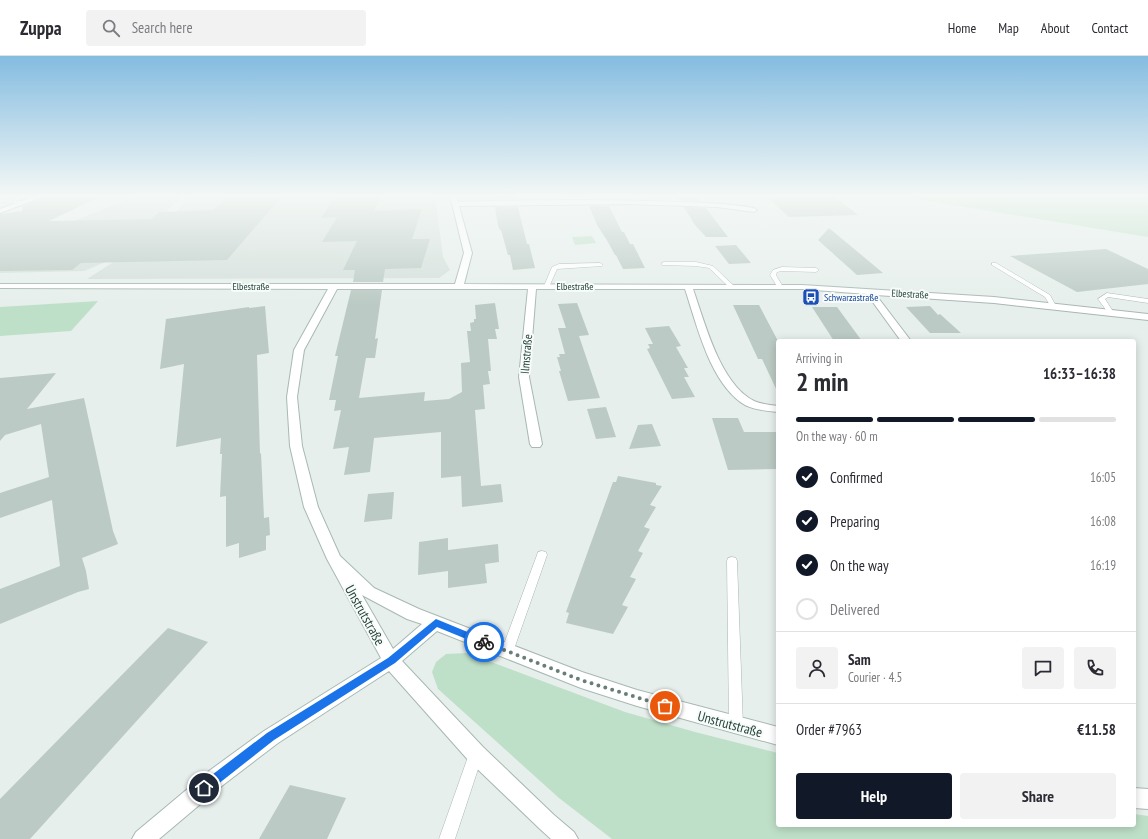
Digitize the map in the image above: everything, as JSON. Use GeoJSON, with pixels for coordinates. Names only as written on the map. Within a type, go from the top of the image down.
{"type":"FeatureCollection","features":[{"type":"Feature","properties":{"kind":"street"},"geometry":{"type":"LineString","coordinates":[[459,286],[468,253],[462,232]]}},
{"type":"Feature","properties":{"kind":"street","name":"Elbestraße"},"geometry":{"type":"LineString","coordinates":[[0,286],[780,287],[949,296],[1148,317]]}},
{"type":"Feature","properties":{"kind":"street","name":"Unstrutstraße"},"geometry":{"type":"LineString","coordinates":[[334,286],[299,350],[292,397],[296,446],[311,507],[334,559],[391,661],[476,754],[547,822],[567,839]]}},
{"type":"Feature","properties":{"kind":"street","name":"Ilmstraße"},"geometry":{"type":"LineString","coordinates":[[532,286],[524,377],[536,444]]}},
{"type":"Feature","properties":{"kind":"street"},"geometry":{"type":"LineString","coordinates":[[688,286],[718,367],[736,394],[750,403],[776,409]]}},
{"type":"Feature","properties":{"kind":"street"},"geometry":{"type":"LineString","coordinates":[[870,292],[905,339]]}},
{"type":"Feature","properties":{"kind":"street","name":"Unstrutstraße"},"geometry":{"type":"LineString","coordinates":[[334,559],[369,592],[413,614],[436,622],[507,652],[581,680],[637,698],[736,726],[776,736]]}},
{"type":"Feature","properties":{"kind":"street"},"geometry":{"type":"LineString","coordinates":[[143,839],[216,778],[271,737],[391,661],[436,622]]}},
{"type":"Feature","properties":{"kind":"street"},"geometry":{"type":"LineString","coordinates":[[1136,798],[1148,799]]}},
{"type":"Feature","properties":{"kind":"lane"},"geometry":{"type":"LineString","coordinates":[[664,264],[696,264],[711,267],[731,286]]}},
{"type":"Feature","properties":{"kind":"lane"},"geometry":{"type":"LineString","coordinates":[[994,264],[1048,296],[1053,306]]}},
{"type":"Feature","properties":{"kind":"lane"},"geometry":{"type":"LineString","coordinates":[[547,286],[554,268],[559,266],[600,265]]}},
{"type":"Feature","properties":{"kind":"lane"},"geometry":{"type":"LineString","coordinates":[[780,287],[773,275],[775,271],[782,269],[816,270]]}},
{"type":"Feature","properties":{"kind":"lane"},"geometry":{"type":"LineString","coordinates":[[1111,313],[1101,299],[1107,295],[1148,301]]}},
{"type":"Feature","properties":{"kind":"lane"},"geometry":{"type":"LineString","coordinates":[[507,652],[542,555]]}},
{"type":"Feature","properties":{"kind":"lane"},"geometry":{"type":"LineString","coordinates":[[732,561],[736,726]]}},
{"type":"Feature","properties":{"kind":"lane"},"geometry":{"type":"LineString","coordinates":[[447,839],[476,754]]}},
{"type":"Feature","properties":{"kind":"shaded area"},"geometry":{"type":"Polygon","coordinates":[[[47,232],[144,232],[103,263],[84,271],[0,273],[1,250],[47,232]]]}},
{"type":"Feature","properties":{"kind":"shaded area"},"geometry":{"type":"Polygon","coordinates":[[[151,232],[440,232],[443,257],[450,270],[439,278],[87,279],[112,263],[151,232]]]}},
{"type":"Feature","properties":{"kind":"green space"},"geometry":{"type":"Polygon","coordinates":[[[1115,232],[1148,232],[1148,237],[1115,232]]]}},
{"type":"Feature","properties":{"kind":"green space"},"geometry":{"type":"Polygon","coordinates":[[[592,236],[596,243],[575,245],[572,237],[592,236]]]}},
{"type":"Feature","properties":{"kind":"green space"},"geometry":{"type":"Polygon","coordinates":[[[98,301],[71,331],[0,336],[0,307],[98,301]]]}},
{"type":"Feature","properties":{"kind":"green space"},"geometry":{"type":"Polygon","coordinates":[[[467,653],[625,712],[776,752],[776,827],[1136,827],[1136,814],[1148,816],[1148,839],[612,839],[559,798],[438,689],[432,672],[436,662],[446,654],[467,653]]]}},
{"type":"Feature","properties":{"kind":"building"},"geometry":{"type":"Polygon","coordinates":[[[0,232],[252,232],[227,260],[81,263],[72,270],[0,271],[0,232]]]}},
{"type":"Feature","properties":{"kind":"building"},"geometry":{"type":"Polygon","coordinates":[[[328,232],[414,232],[412,239],[430,239],[421,268],[385,269],[383,282],[353,282],[355,270],[343,270],[357,241],[322,242],[328,232]]]}},
{"type":"Feature","properties":{"kind":"building"},"geometry":{"type":"Polygon","coordinates":[[[501,232],[524,232],[527,244],[529,244],[535,268],[513,270],[510,255],[508,255],[501,232]]]}},
{"type":"Feature","properties":{"kind":"building"},"geometry":{"type":"Polygon","coordinates":[[[601,232],[624,232],[630,244],[633,244],[645,268],[623,269],[601,232]]]}},
{"type":"Feature","properties":{"kind":"building"},"geometry":{"type":"Polygon","coordinates":[[[701,232],[724,232],[728,237],[706,237],[701,232]]]}},
{"type":"Feature","properties":{"kind":"building"},"geometry":{"type":"Polygon","coordinates":[[[826,232],[833,232],[883,273],[857,275],[818,240],[826,232]]]}},
{"type":"Feature","properties":{"kind":"building"},"geometry":{"type":"Polygon","coordinates":[[[736,245],[751,263],[729,264],[715,246],[736,245]]]}},
{"type":"Feature","properties":{"kind":"building"},"geometry":{"type":"Polygon","coordinates":[[[1106,249],[1148,269],[1148,284],[1077,292],[1010,256],[1106,249]]]}},
{"type":"Feature","properties":{"kind":"building"},"geometry":{"type":"Polygon","coordinates":[[[351,290],[382,290],[375,339],[378,338],[375,358],[366,358],[359,398],[425,392],[424,401],[449,399],[462,392],[461,363],[470,362],[467,331],[471,331],[470,323],[474,322],[474,319],[476,319],[475,305],[495,303],[499,329],[495,329],[497,339],[488,339],[491,371],[488,371],[490,384],[483,385],[485,409],[475,410],[481,486],[501,484],[503,502],[462,507],[461,476],[441,478],[441,432],[374,438],[370,472],[344,475],[349,447],[333,449],[341,410],[334,411],[336,400],[329,400],[338,356],[335,356],[351,290]]]}},
{"type":"Feature","properties":{"kind":"building"},"geometry":{"type":"Polygon","coordinates":[[[577,303],[589,335],[579,336],[600,398],[568,401],[559,371],[561,371],[557,357],[560,357],[559,354],[565,354],[558,328],[566,328],[558,304],[577,303]]]}},
{"type":"Feature","properties":{"kind":"building"},"geometry":{"type":"Polygon","coordinates":[[[733,305],[759,305],[777,339],[776,389],[762,359],[758,359],[733,305]]]}},
{"type":"Feature","properties":{"kind":"building"},"geometry":{"type":"Polygon","coordinates":[[[265,306],[269,353],[257,355],[260,454],[261,453],[264,518],[269,517],[270,535],[266,536],[266,550],[239,558],[239,543],[226,547],[226,496],[220,497],[222,454],[220,454],[221,438],[176,447],[184,364],[160,369],[166,319],[265,306]]]}},
{"type":"Feature","properties":{"kind":"building"},"geometry":{"type":"Polygon","coordinates":[[[930,306],[938,315],[940,314],[961,333],[930,333],[906,307],[930,306]]]}},
{"type":"Feature","properties":{"kind":"building"},"geometry":{"type":"Polygon","coordinates":[[[812,307],[837,307],[861,339],[833,339],[812,307]]]}},
{"type":"Feature","properties":{"kind":"building"},"geometry":{"type":"Polygon","coordinates":[[[669,326],[681,346],[676,347],[688,368],[684,368],[689,377],[684,377],[695,397],[672,399],[647,349],[650,348],[648,344],[653,344],[645,328],[669,326]]]}},
{"type":"Feature","properties":{"kind":"building"},"geometry":{"type":"Polygon","coordinates":[[[56,373],[27,409],[84,398],[113,531],[118,544],[82,558],[89,589],[78,592],[0,624],[0,589],[60,566],[52,500],[0,518],[0,493],[49,477],[41,424],[5,435],[0,441],[0,378],[56,373]]]}},
{"type":"Feature","properties":{"kind":"building"},"geometry":{"type":"Polygon","coordinates":[[[606,407],[616,437],[596,439],[587,409],[606,407]]]}},
{"type":"Feature","properties":{"kind":"building"},"geometry":{"type":"Polygon","coordinates":[[[712,418],[738,418],[744,432],[776,432],[776,469],[728,470],[712,418]]]}},
{"type":"Feature","properties":{"kind":"building"},"geometry":{"type":"Polygon","coordinates":[[[652,424],[661,446],[629,449],[638,425],[652,424]]]}},
{"type":"Feature","properties":{"kind":"building"},"geometry":{"type":"Polygon","coordinates":[[[618,476],[656,483],[656,485],[662,486],[650,505],[656,507],[644,527],[650,529],[638,551],[643,553],[630,577],[636,579],[622,605],[628,607],[613,634],[566,623],[569,613],[566,612],[613,482],[616,482],[618,476]]]}},
{"type":"Feature","properties":{"kind":"building"},"geometry":{"type":"Polygon","coordinates":[[[394,492],[392,519],[364,522],[368,494],[394,492]]]}},
{"type":"Feature","properties":{"kind":"building"},"geometry":{"type":"Polygon","coordinates":[[[448,538],[448,550],[498,544],[499,562],[485,564],[487,583],[448,588],[448,571],[418,575],[419,542],[448,538]]]}},
{"type":"Feature","properties":{"kind":"building"},"geometry":{"type":"Polygon","coordinates":[[[168,628],[208,642],[30,839],[0,839],[0,799],[168,628]]]}},
{"type":"Feature","properties":{"kind":"building"},"geometry":{"type":"Polygon","coordinates":[[[290,785],[346,798],[327,839],[259,839],[290,785]]]}},
{"type":"Feature","properties":{"kind":"way so far"},"geometry":{"type":"LineString","coordinates":[[484,642],[581,680],[665,706]]}},
{"type":"Feature","properties":{"kind":"place","name":"Schwarzastraße"},"geometry":{"type":"Point","coordinates":[811,297]}},
{"type":"Feature","properties":{"kind":"route"},"geometry":{"type":"LineString","coordinates":[[204,788],[271,737],[391,661],[436,622],[484,642]]}}]}
